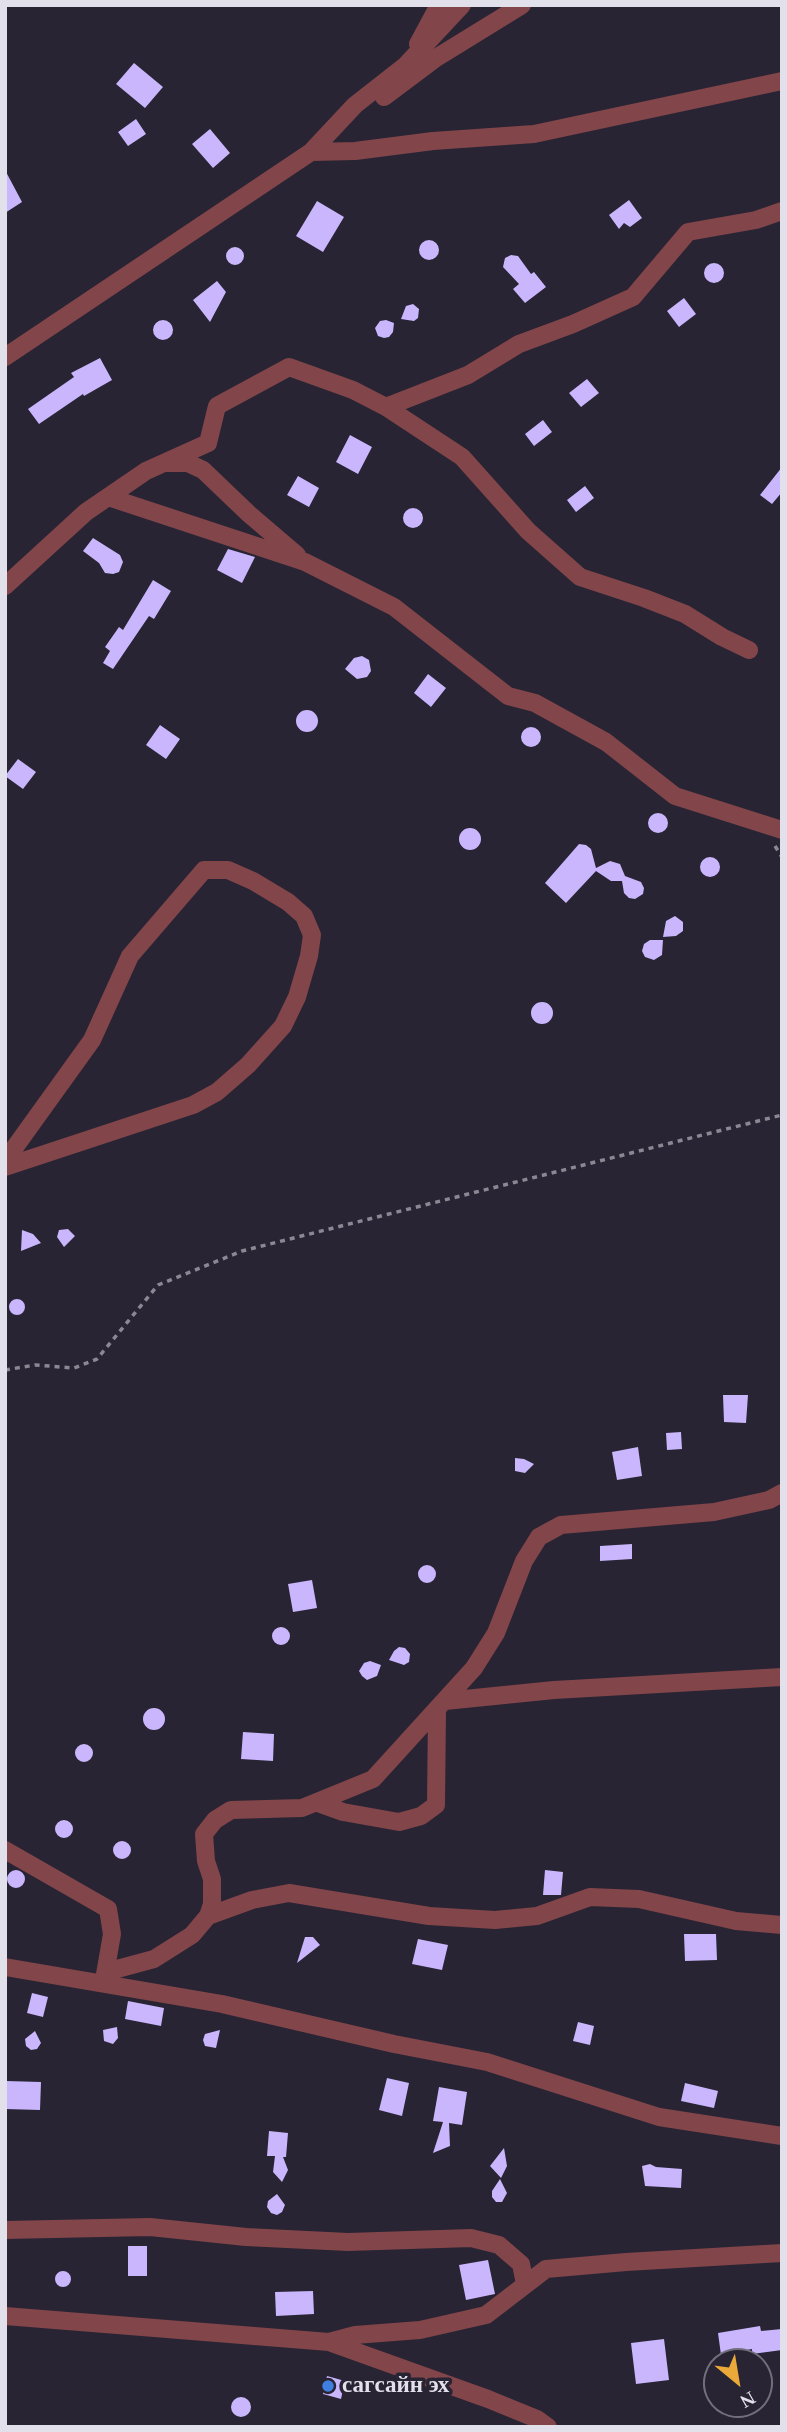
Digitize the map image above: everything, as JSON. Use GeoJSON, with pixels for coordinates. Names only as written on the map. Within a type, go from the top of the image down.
{"type":"FeatureCollection","features":[{"type":"Feature","properties":{"kind":"street"},"geometry":{"type":"LineString","coordinates":[[406,65],[439,5]]}},
{"type":"Feature","properties":{"kind":"street"},"geometry":{"type":"LineString","coordinates":[[311,152],[355,105],[406,65],[463,5]]}},
{"type":"Feature","properties":{"kind":"street"},"geometry":{"type":"LineString","coordinates":[[5,357],[311,152],[436,58],[522,5]]}},
{"type":"Feature","properties":{"kind":"street"},"geometry":{"type":"LineString","coordinates":[[311,152],[355,152],[433,141],[534,134],[782,81]]}},
{"type":"Feature","properties":{"kind":"street"},"geometry":{"type":"LineString","coordinates":[[386,407],[468,374],[519,344],[633,297],[688,232],[778,216]]}},
{"type":"Feature","properties":{"kind":"street"},"geometry":{"type":"LineString","coordinates":[[5,586],[86,512],[146,471],[208,443],[217,406],[289,367],[353,390],[386,407],[462,457],[528,531],[580,577],[685,614],[749,650]]}},
{"type":"Feature","properties":{"kind":"street"},"geometry":{"type":"LineString","coordinates":[[163,463],[188,463],[203,470],[305,562]]}},
{"type":"Feature","properties":{"kind":"street"},"geometry":{"type":"LineString","coordinates":[[108,497],[305,562],[394,607],[482,673],[508,696],[535,703],[606,742],[675,796],[782,830]]}},
{"type":"Feature","properties":{"kind":"street"},"geometry":{"type":"LineString","coordinates":[[5,1161],[92,1040],[130,956],[204,870],[228,870],[253,881],[288,902],[304,916],[312,935],[297,997],[283,1026],[228,1083],[193,1105],[5,1167]]}},
{"type":"Feature","properties":{"kind":"street"},"geometry":{"type":"LineString","coordinates":[[105,1978],[154,1959],[192,1935],[208,1916],[212,1904],[212,1879],[206,1861],[204,1834],[215,1820],[231,1810],[302,1808],[373,1779],[474,1668],[496,1633],[524,1560],[539,1537],[561,1525],[714,1512],[769,1500],[782,1493]]}},
{"type":"Feature","properties":{"kind":"street"},"geometry":{"type":"LineString","coordinates":[[441,1706],[554,1689],[782,1677]]}},
{"type":"Feature","properties":{"kind":"street"},"geometry":{"type":"LineString","coordinates":[[318,1803],[343,1812],[399,1822],[421,1816],[436,1805],[441,1706]]}},
{"type":"Feature","properties":{"kind":"street"},"geometry":{"type":"LineString","coordinates":[[5,1850],[108,1909],[112,1934],[105,1978]]}},
{"type":"Feature","properties":{"kind":"street"},"geometry":{"type":"LineString","coordinates":[[208,1916],[252,1900],[289,1893],[429,1916],[495,1920],[537,1916],[590,1897],[639,1899],[736,1921],[782,1925]]}},
{"type":"Feature","properties":{"kind":"street"},"geometry":{"type":"LineString","coordinates":[[5,1967],[105,1978],[394,2044],[487,2062],[659,2117],[782,2136]]}},
{"type":"Feature","properties":{"kind":"street"},"geometry":{"type":"LineString","coordinates":[[5,2230],[150,2227],[246,2237],[348,2242],[471,2238],[499,2245],[521,2264],[525,2284]]}},
{"type":"Feature","properties":{"kind":"street"},"geometry":{"type":"LineString","coordinates":[[329,2342],[355,2335],[420,2330],[486,2315],[546,2269],[782,2253]]}},
{"type":"Feature","properties":{"kind":"street"},"geometry":{"type":"LineString","coordinates":[[5,2316],[329,2342],[488,2399],[537,2419],[548,2427]]}},
{"type":"Feature","properties":{"kind":"path"},"geometry":{"type":"LineString","coordinates":[[5,1370],[35,1365],[74,1368],[97,1359],[158,1286],[242,1251],[782,1115]]}},
{"type":"Feature","properties":{"kind":"building"},"geometry":{"type":"Polygon","coordinates":[[[134,63],[163,87],[145,108],[116,84],[134,63]]]}},
{"type":"Feature","properties":{"kind":"building"},"geometry":{"type":"Polygon","coordinates":[[[136,119],[146,134],[128,146],[118,132],[136,119]]]}},
{"type":"Feature","properties":{"kind":"building"},"geometry":{"type":"Polygon","coordinates":[[[210,129],[230,153],[213,168],[192,144],[210,129]]]}},
{"type":"Feature","properties":{"kind":"building"},"geometry":{"type":"Polygon","coordinates":[[[5,170],[22,202],[5,213],[5,170]]]}},
{"type":"Feature","properties":{"kind":"building"},"geometry":{"type":"Polygon","coordinates":[[[629,200],[642,218],[630,227],[624,223],[619,229],[609,215],[629,200]]]}},
{"type":"Feature","properties":{"kind":"building"},"geometry":{"type":"Polygon","coordinates":[[[317,201],[344,217],[323,252],[296,236],[317,201]]]}},
{"type":"Feature","properties":{"kind":"building"},"geometry":{"type":"Polygon","coordinates":[[[425,240],[433,240],[439,250],[433,260],[425,260],[419,254],[419,246],[425,240]]]}},
{"type":"Feature","properties":{"kind":"building"},"geometry":{"type":"Polygon","coordinates":[[[231,247],[239,247],[244,256],[242,263],[231,265],[226,260],[226,252],[231,247]]]}},
{"type":"Feature","properties":{"kind":"building"},"geometry":{"type":"Polygon","coordinates":[[[518,256],[531,274],[534,272],[546,287],[525,303],[513,289],[519,284],[503,267],[505,258],[518,256]]]}},
{"type":"Feature","properties":{"kind":"building"},"geometry":{"type":"Polygon","coordinates":[[[714,263],[721,266],[724,273],[721,280],[714,283],[707,280],[704,273],[707,266],[714,263]]]}},
{"type":"Feature","properties":{"kind":"building"},"geometry":{"type":"Polygon","coordinates":[[[217,281],[226,292],[210,322],[193,300],[217,281]]]}},
{"type":"Feature","properties":{"kind":"building"},"geometry":{"type":"Polygon","coordinates":[[[684,298],[696,314],[679,327],[667,311],[684,298]]]}},
{"type":"Feature","properties":{"kind":"building"},"geometry":{"type":"Polygon","coordinates":[[[413,304],[419,309],[418,318],[414,321],[401,319],[406,306],[413,304]]]}},
{"type":"Feature","properties":{"kind":"building"},"geometry":{"type":"Polygon","coordinates":[[[163,320],[170,323],[173,330],[170,337],[163,340],[156,337],[153,330],[156,323],[163,320]]]}},
{"type":"Feature","properties":{"kind":"building"},"geometry":{"type":"Polygon","coordinates":[[[380,321],[394,323],[393,332],[384,338],[378,336],[375,328],[380,321]]]}},
{"type":"Feature","properties":{"kind":"building"},"geometry":{"type":"Polygon","coordinates":[[[100,358],[112,380],[84,396],[83,394],[39,424],[28,409],[74,377],[71,373],[100,358]]]}},
{"type":"Feature","properties":{"kind":"building"},"geometry":{"type":"Polygon","coordinates":[[[587,379],[599,393],[581,407],[569,393],[587,379]]]}},
{"type":"Feature","properties":{"kind":"building"},"geometry":{"type":"Polygon","coordinates":[[[543,420],[552,432],[534,446],[525,434],[543,420]]]}},
{"type":"Feature","properties":{"kind":"building"},"geometry":{"type":"Polygon","coordinates":[[[350,435],[372,447],[358,474],[336,462],[350,435]]]}},
{"type":"Feature","properties":{"kind":"building"},"geometry":{"type":"Polygon","coordinates":[[[782,467],[782,492],[772,504],[760,495],[782,467]]]}},
{"type":"Feature","properties":{"kind":"building"},"geometry":{"type":"Polygon","coordinates":[[[298,476],[319,488],[309,507],[287,495],[298,476]]]}},
{"type":"Feature","properties":{"kind":"building"},"geometry":{"type":"Polygon","coordinates":[[[585,486],[594,498],[576,512],[567,500],[585,486]]]}},
{"type":"Feature","properties":{"kind":"building"},"geometry":{"type":"Polygon","coordinates":[[[413,508],[420,511],[423,518],[420,525],[413,528],[406,525],[403,518],[406,511],[413,508]]]}},
{"type":"Feature","properties":{"kind":"building"},"geometry":{"type":"Polygon","coordinates":[[[93,538],[120,555],[123,562],[119,572],[105,573],[99,563],[83,551],[93,538]]]}},
{"type":"Feature","properties":{"kind":"building"},"geometry":{"type":"Polygon","coordinates":[[[228,549],[255,557],[242,583],[217,570],[228,549]]]}},
{"type":"Feature","properties":{"kind":"building"},"geometry":{"type":"Polygon","coordinates":[[[153,580],[171,591],[154,619],[149,616],[113,669],[103,663],[110,651],[105,647],[119,627],[123,630],[153,580]]]}},
{"type":"Feature","properties":{"kind":"building"},"geometry":{"type":"Polygon","coordinates":[[[362,656],[369,660],[371,671],[367,677],[357,679],[345,669],[354,658],[362,656]]]}},
{"type":"Feature","properties":{"kind":"building"},"geometry":{"type":"Polygon","coordinates":[[[428,674],[446,688],[431,707],[414,693],[428,674]]]}},
{"type":"Feature","properties":{"kind":"building"},"geometry":{"type":"Polygon","coordinates":[[[303,710],[311,710],[318,717],[318,725],[311,732],[303,732],[296,725],[296,717],[303,710]]]}},
{"type":"Feature","properties":{"kind":"building"},"geometry":{"type":"Polygon","coordinates":[[[160,725],[180,739],[166,759],[146,745],[160,725]]]}},
{"type":"Feature","properties":{"kind":"building"},"geometry":{"type":"Polygon","coordinates":[[[531,727],[538,730],[541,737],[538,744],[531,747],[524,744],[521,737],[524,730],[531,727]]]}},
{"type":"Feature","properties":{"kind":"building"},"geometry":{"type":"Polygon","coordinates":[[[18,759],[36,772],[23,789],[5,776],[18,759]]]}},
{"type":"Feature","properties":{"kind":"building"},"geometry":{"type":"Polygon","coordinates":[[[658,813],[665,816],[668,823],[665,830],[658,833],[651,830],[648,823],[651,816],[658,813]]]}},
{"type":"Feature","properties":{"kind":"building"},"geometry":{"type":"Polygon","coordinates":[[[466,828],[474,828],[481,835],[481,843],[474,850],[466,850],[459,843],[459,835],[466,828]]]}},
{"type":"Feature","properties":{"kind":"building"},"geometry":{"type":"Polygon","coordinates":[[[579,844],[591,849],[596,868],[610,861],[620,864],[625,876],[641,882],[643,894],[635,899],[629,898],[624,893],[622,881],[611,881],[596,871],[566,903],[545,883],[579,844]]]}},
{"type":"Feature","properties":{"kind":"building"},"geometry":{"type":"Polygon","coordinates":[[[710,857],[717,860],[720,867],[717,874],[710,877],[703,874],[700,867],[703,860],[710,857]]]}},
{"type":"Feature","properties":{"kind":"building"},"geometry":{"type":"Polygon","coordinates":[[[675,916],[683,922],[683,931],[676,936],[663,937],[666,921],[675,916]]]}},
{"type":"Feature","properties":{"kind":"building"},"geometry":{"type":"Polygon","coordinates":[[[650,940],[663,940],[662,955],[654,960],[645,957],[642,951],[644,944],[650,940]]]}},
{"type":"Feature","properties":{"kind":"building"},"geometry":{"type":"Polygon","coordinates":[[[538,1002],[546,1002],[553,1009],[553,1017],[546,1024],[538,1024],[531,1017],[531,1009],[538,1002]]]}},
{"type":"Feature","properties":{"kind":"building"},"geometry":{"type":"Polygon","coordinates":[[[68,1229],[75,1236],[64,1247],[57,1237],[59,1230],[68,1229]]]}},
{"type":"Feature","properties":{"kind":"building"},"geometry":{"type":"Polygon","coordinates":[[[22,1230],[33,1234],[41,1243],[21,1251],[22,1230]]]}},
{"type":"Feature","properties":{"kind":"building"},"geometry":{"type":"Polygon","coordinates":[[[14,1299],[20,1299],[25,1307],[23,1313],[14,1315],[9,1310],[9,1304],[14,1299]]]}},
{"type":"Feature","properties":{"kind":"building"},"geometry":{"type":"Polygon","coordinates":[[[723,1395],[748,1395],[746,1423],[724,1422],[723,1395]]]}},
{"type":"Feature","properties":{"kind":"building"},"geometry":{"type":"Polygon","coordinates":[[[681,1432],[682,1449],[667,1450],[666,1433],[681,1432]]]}},
{"type":"Feature","properties":{"kind":"building"},"geometry":{"type":"Polygon","coordinates":[[[638,1447],[642,1476],[617,1480],[612,1452],[638,1447]]]}},
{"type":"Feature","properties":{"kind":"building"},"geometry":{"type":"Polygon","coordinates":[[[515,1458],[534,1464],[525,1473],[515,1471],[515,1458]]]}},
{"type":"Feature","properties":{"kind":"building"},"geometry":{"type":"Polygon","coordinates":[[[632,1544],[632,1559],[600,1561],[600,1546],[632,1544]]]}},
{"type":"Feature","properties":{"kind":"building"},"geometry":{"type":"Polygon","coordinates":[[[423,1565],[431,1565],[436,1574],[434,1581],[423,1583],[418,1578],[418,1570],[423,1565]]]}},
{"type":"Feature","properties":{"kind":"building"},"geometry":{"type":"Polygon","coordinates":[[[312,1580],[317,1608],[293,1612],[288,1584],[312,1580]]]}},
{"type":"Feature","properties":{"kind":"building"},"geometry":{"type":"Polygon","coordinates":[[[277,1627],[285,1627],[290,1636],[288,1643],[277,1645],[272,1640],[272,1632],[277,1627]]]}},
{"type":"Feature","properties":{"kind":"building"},"geometry":{"type":"Polygon","coordinates":[[[399,1647],[405,1648],[410,1654],[409,1662],[404,1665],[389,1660],[399,1647]]]}},
{"type":"Feature","properties":{"kind":"building"},"geometry":{"type":"Polygon","coordinates":[[[370,1661],[381,1665],[377,1676],[367,1680],[359,1671],[364,1663],[370,1661]]]}},
{"type":"Feature","properties":{"kind":"building"},"geometry":{"type":"Polygon","coordinates":[[[154,1708],[164,1715],[165,1719],[158,1729],[154,1730],[144,1723],[143,1719],[150,1709],[154,1708]]]}},
{"type":"Feature","properties":{"kind":"building"},"geometry":{"type":"Polygon","coordinates":[[[243,1732],[274,1734],[273,1761],[241,1759],[243,1732]]]}},
{"type":"Feature","properties":{"kind":"building"},"geometry":{"type":"Polygon","coordinates":[[[84,1744],[90,1747],[93,1753],[90,1759],[84,1762],[78,1759],[75,1753],[78,1747],[84,1744]]]}},
{"type":"Feature","properties":{"kind":"building"},"geometry":{"type":"Polygon","coordinates":[[[60,1820],[68,1820],[73,1829],[71,1836],[60,1838],[55,1833],[55,1825],[60,1820]]]}},
{"type":"Feature","properties":{"kind":"building"},"geometry":{"type":"Polygon","coordinates":[[[118,1841],[126,1841],[131,1850],[129,1857],[118,1859],[113,1854],[113,1846],[118,1841]]]}},
{"type":"Feature","properties":{"kind":"building"},"geometry":{"type":"Polygon","coordinates":[[[12,1870],[20,1870],[25,1879],[23,1886],[12,1888],[7,1883],[7,1875],[12,1870]]]}},
{"type":"Feature","properties":{"kind":"building"},"geometry":{"type":"Polygon","coordinates":[[[545,1870],[563,1872],[561,1895],[543,1895],[545,1870]]]}},
{"type":"Feature","properties":{"kind":"building"},"geometry":{"type":"Polygon","coordinates":[[[684,1934],[716,1934],[717,1960],[685,1961],[684,1934]]]}},
{"type":"Feature","properties":{"kind":"building"},"geometry":{"type":"Polygon","coordinates":[[[305,1937],[313,1937],[320,1945],[297,1963],[305,1937]]]}},
{"type":"Feature","properties":{"kind":"building"},"geometry":{"type":"Polygon","coordinates":[[[418,1939],[448,1945],[442,1970],[412,1964],[418,1939]]]}},
{"type":"Feature","properties":{"kind":"building"},"geometry":{"type":"Polygon","coordinates":[[[32,1993],[48,1997],[43,2017],[27,2013],[32,1993]]]}},
{"type":"Feature","properties":{"kind":"building"},"geometry":{"type":"Polygon","coordinates":[[[128,2001],[164,2008],[161,2026],[125,2019],[128,2001]]]}},
{"type":"Feature","properties":{"kind":"building"},"geometry":{"type":"Polygon","coordinates":[[[578,2022],[594,2026],[590,2045],[573,2041],[578,2022]]]}},
{"type":"Feature","properties":{"kind":"building"},"geometry":{"type":"Polygon","coordinates":[[[117,2027],[118,2038],[113,2044],[104,2041],[103,2030],[117,2027]]]}},
{"type":"Feature","properties":{"kind":"building"},"geometry":{"type":"Polygon","coordinates":[[[220,2030],[216,2048],[205,2046],[205,2034],[220,2030]]]}},
{"type":"Feature","properties":{"kind":"building"},"geometry":{"type":"Polygon","coordinates":[[[35,2031],[41,2043],[37,2049],[31,2050],[26,2046],[25,2039],[35,2031]]]}},
{"type":"Feature","properties":{"kind":"building"},"geometry":{"type":"Polygon","coordinates":[[[387,2078],[409,2083],[402,2116],[379,2110],[387,2078]]]}},
{"type":"Feature","properties":{"kind":"building"},"geometry":{"type":"Polygon","coordinates":[[[6,2081],[41,2082],[40,2110],[5,2109],[6,2081]]]}},
{"type":"Feature","properties":{"kind":"building"},"geometry":{"type":"Polygon","coordinates":[[[685,2083],[718,2091],[714,2108],[681,2101],[685,2083]]]}},
{"type":"Feature","properties":{"kind":"building"},"geometry":{"type":"Polygon","coordinates":[[[439,2087],[467,2092],[462,2125],[449,2123],[450,2146],[433,2153],[443,2122],[433,2121],[439,2087]]]}},
{"type":"Feature","properties":{"kind":"building"},"geometry":{"type":"Polygon","coordinates":[[[269,2131],[288,2133],[286,2157],[283,2157],[288,2170],[282,2182],[273,2172],[275,2156],[267,2156],[269,2131]]]}},
{"type":"Feature","properties":{"kind":"building"},"geometry":{"type":"Polygon","coordinates":[[[504,2148],[507,2166],[501,2178],[490,2166],[504,2148]]]}},
{"type":"Feature","properties":{"kind":"building"},"geometry":{"type":"Polygon","coordinates":[[[650,2164],[682,2169],[681,2188],[645,2186],[642,2166],[650,2164]]]}},
{"type":"Feature","properties":{"kind":"building"},"geometry":{"type":"Polygon","coordinates":[[[500,2179],[507,2193],[502,2202],[496,2202],[492,2191],[500,2179]]]}},
{"type":"Feature","properties":{"kind":"building"},"geometry":{"type":"Polygon","coordinates":[[[277,2194],[285,2205],[277,2215],[271,2213],[267,2207],[268,2201],[277,2194]]]}},
{"type":"Feature","properties":{"kind":"building"},"geometry":{"type":"Polygon","coordinates":[[[128,2246],[147,2246],[147,2276],[128,2276],[128,2246]]]}},
{"type":"Feature","properties":{"kind":"building"},"geometry":{"type":"Polygon","coordinates":[[[488,2260],[495,2294],[466,2300],[459,2265],[488,2260]]]}},
{"type":"Feature","properties":{"kind":"building"},"geometry":{"type":"Polygon","coordinates":[[[63,2271],[71,2279],[63,2287],[55,2279],[63,2271]]]}},
{"type":"Feature","properties":{"kind":"building"},"geometry":{"type":"Polygon","coordinates":[[[313,2291],[314,2314],[276,2316],[275,2292],[313,2291]]]}},
{"type":"Feature","properties":{"kind":"building"},"geometry":{"type":"Polygon","coordinates":[[[760,2326],[761,2331],[782,2329],[782,2350],[720,2348],[718,2333],[760,2326]]]}},
{"type":"Feature","properties":{"kind":"building"},"geometry":{"type":"Polygon","coordinates":[[[664,2339],[669,2380],[636,2384],[631,2343],[664,2339]]]}},
{"type":"Feature","properties":{"kind":"building"},"geometry":{"type":"Polygon","coordinates":[[[327,2376],[345,2381],[341,2399],[323,2394],[327,2376]]]}},
{"type":"Feature","properties":{"kind":"building"},"geometry":{"type":"Polygon","coordinates":[[[241,2397],[248,2400],[251,2407],[248,2414],[241,2417],[234,2414],[231,2407],[234,2400],[241,2397]]]}},
{"type":"Feature","properties":{"kind":"place","name":"сагсайн эх"},"geometry":{"type":"Point","coordinates":[328,2386]}}]}
